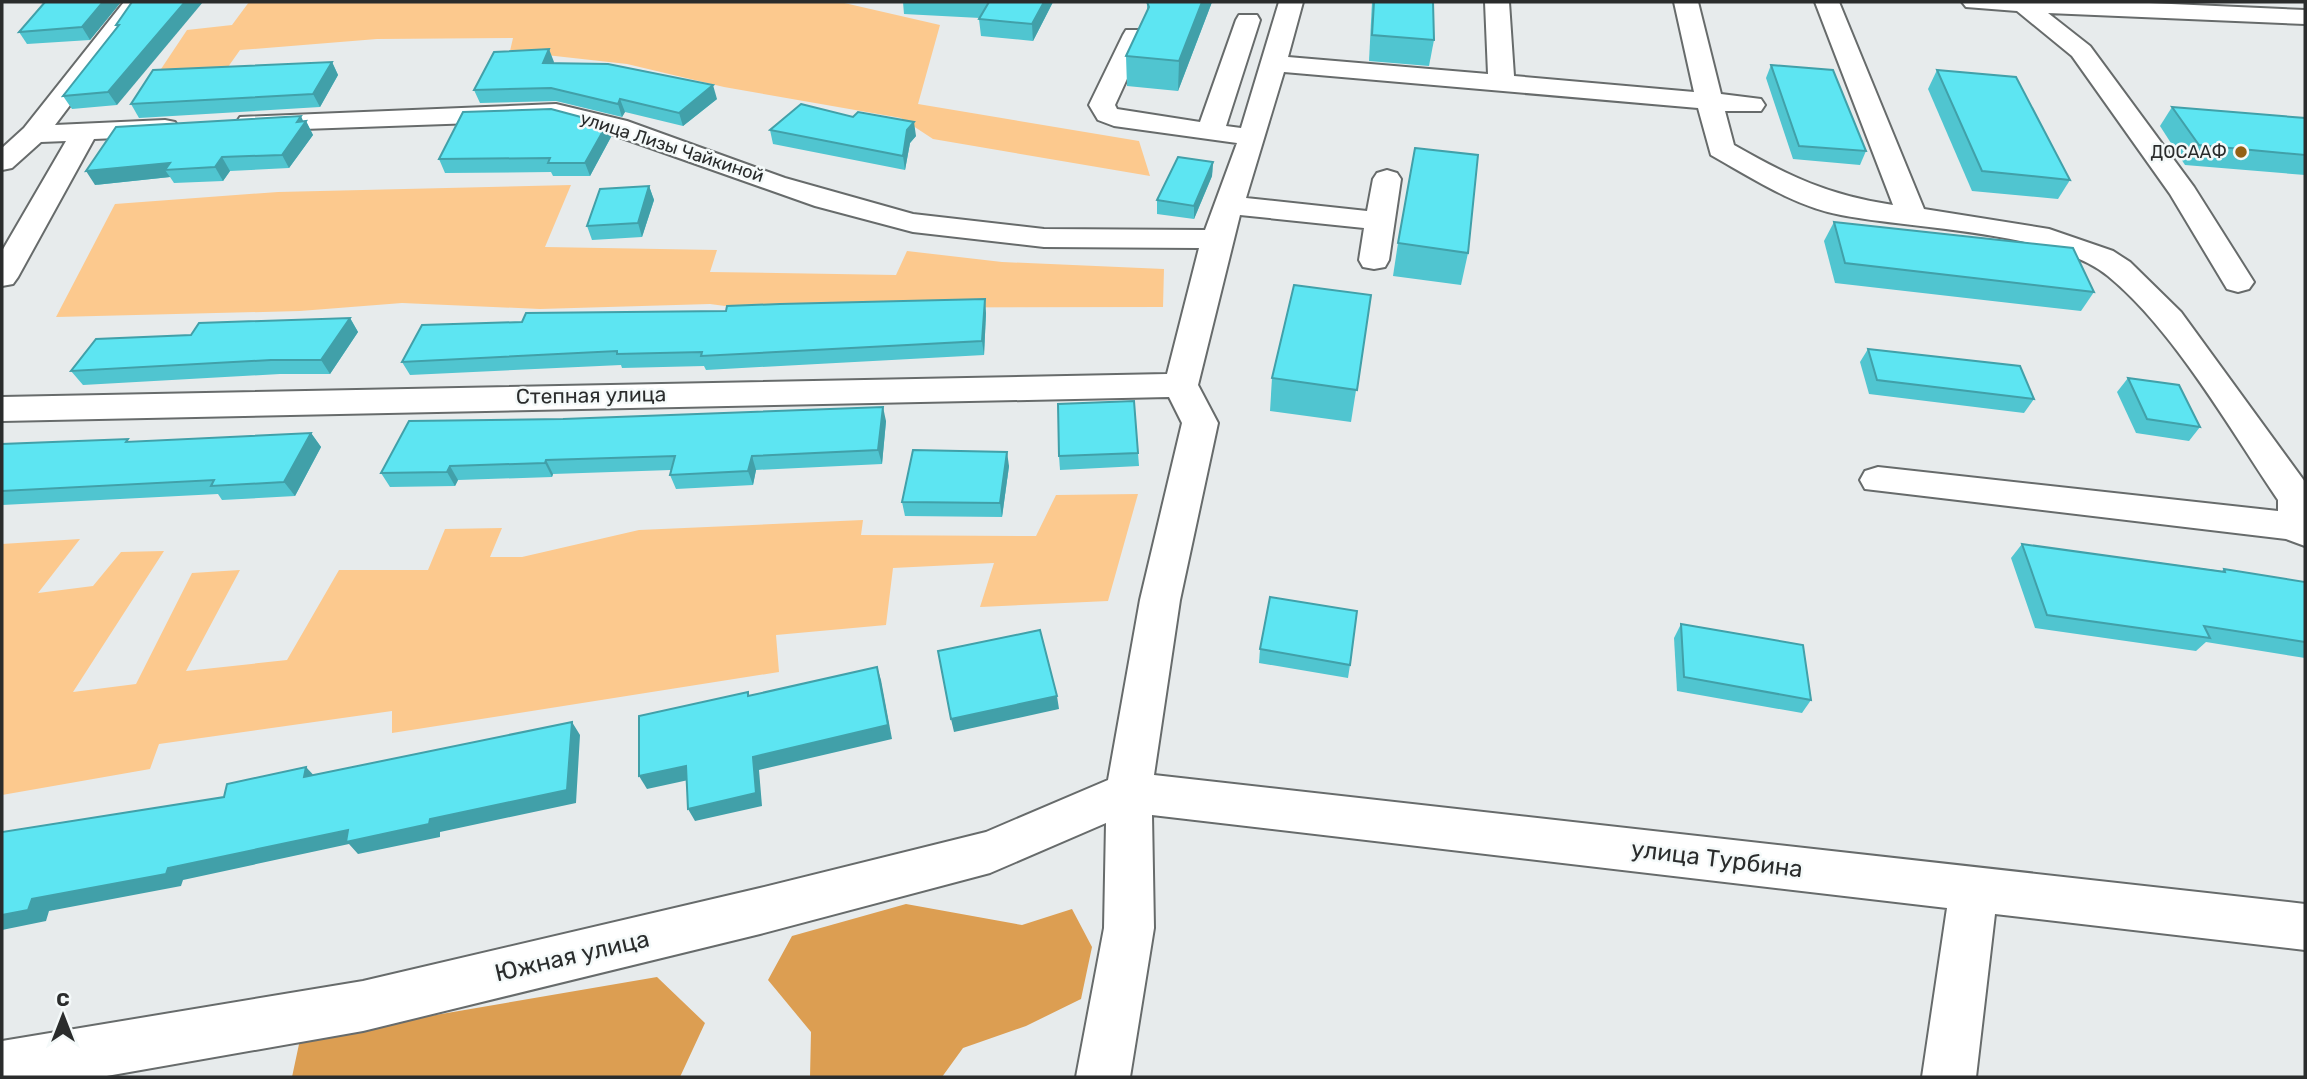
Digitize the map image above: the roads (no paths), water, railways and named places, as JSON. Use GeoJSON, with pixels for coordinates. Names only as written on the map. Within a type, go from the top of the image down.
{"type":"FeatureCollection","features":[{"type":"Feature","properties":{"kind":"street"},"geometry":{"type":"LineString","coordinates":[[2,162],[34,134],[136,2]]}},
{"type":"Feature","properties":{"kind":"street"},"geometry":{"type":"LineString","coordinates":[[1103,1077],[1129,928],[1129,792],[1160,600],[1200,423],[1181,385],[1217,239],[1291,2]]}},
{"type":"Feature","properties":{"kind":"street"},"geometry":{"type":"LineString","coordinates":[[1497,2],[1501,83]]}},
{"type":"Feature","properties":{"kind":"street"},"geometry":{"type":"LineString","coordinates":[[1686,2],[1721,149],[1742,164],[1811,197],[1840,206],[2038,235],[2081,249],[2119,269],[2170,320],[2300,516]]}},
{"type":"Feature","properties":{"kind":"street"},"geometry":{"type":"LineString","coordinates":[[1827,2],[1913,218]]}},
{"type":"Feature","properties":{"kind":"street"},"geometry":{"type":"LineString","coordinates":[[1974,2],[2147,6],[2305,16]]}},
{"type":"Feature","properties":{"kind":"street"},"geometry":{"type":"LineString","coordinates":[[2023,4],[2081,51],[2184,193],[2238,282]]}},
{"type":"Feature","properties":{"kind":"street"},"geometry":{"type":"LineString","coordinates":[[1211,131],[1248,20]]}},
{"type":"Feature","properties":{"kind":"street"},"geometry":{"type":"LineString","coordinates":[[1135,35],[1102,105],[1104,109],[1124,120],[1251,137]]}},
{"type":"Feature","properties":{"kind":"street"},"geometry":{"type":"LineString","coordinates":[[1272,63],[1752,105]]}},
{"type":"Feature","properties":{"kind":"street","name":"улица Лизы Чайкиной"},"geometry":{"type":"LineString","coordinates":[[34,134],[85,134],[349,117],[556,112],[587,116],[635,131],[678,149],[886,217],[989,233],[1148,240],[1217,239]]}},
{"type":"Feature","properties":{"kind":"street"},"geometry":{"type":"LineString","coordinates":[[2,276],[85,134]]}},
{"type":"Feature","properties":{"kind":"street"},"geometry":{"type":"LineString","coordinates":[[1374,260],[1387,179]]}},
{"type":"Feature","properties":{"kind":"street"},"geometry":{"type":"LineString","coordinates":[[1229,205],[1380,221]]}},
{"type":"Feature","properties":{"kind":"street","name":"Степная улица"},"geometry":{"type":"LineString","coordinates":[[2,409],[1181,385]]}},
{"type":"Feature","properties":{"kind":"street"},"geometry":{"type":"LineString","coordinates":[[1878,480],[2300,516]]}},
{"type":"Feature","properties":{"kind":"street","name":"улица Турбина"},"geometry":{"type":"LineString","coordinates":[[1129,792],[2305,927]]}},
{"type":"Feature","properties":{"kind":"street","name":"Южная улица"},"geometry":{"type":"LineString","coordinates":[[2,1068],[60,1068],[363,1006],[760,911],[990,852],[1129,792]]}},
{"type":"Feature","properties":{"kind":"street"},"geometry":{"type":"LineString","coordinates":[[1949,1077],[1974,889]]}},
{"type":"Feature","properties":{"kind":"place","name":"ДОСААФ"},"geometry":{"type":"Point","coordinates":[2241,152]}}]}
